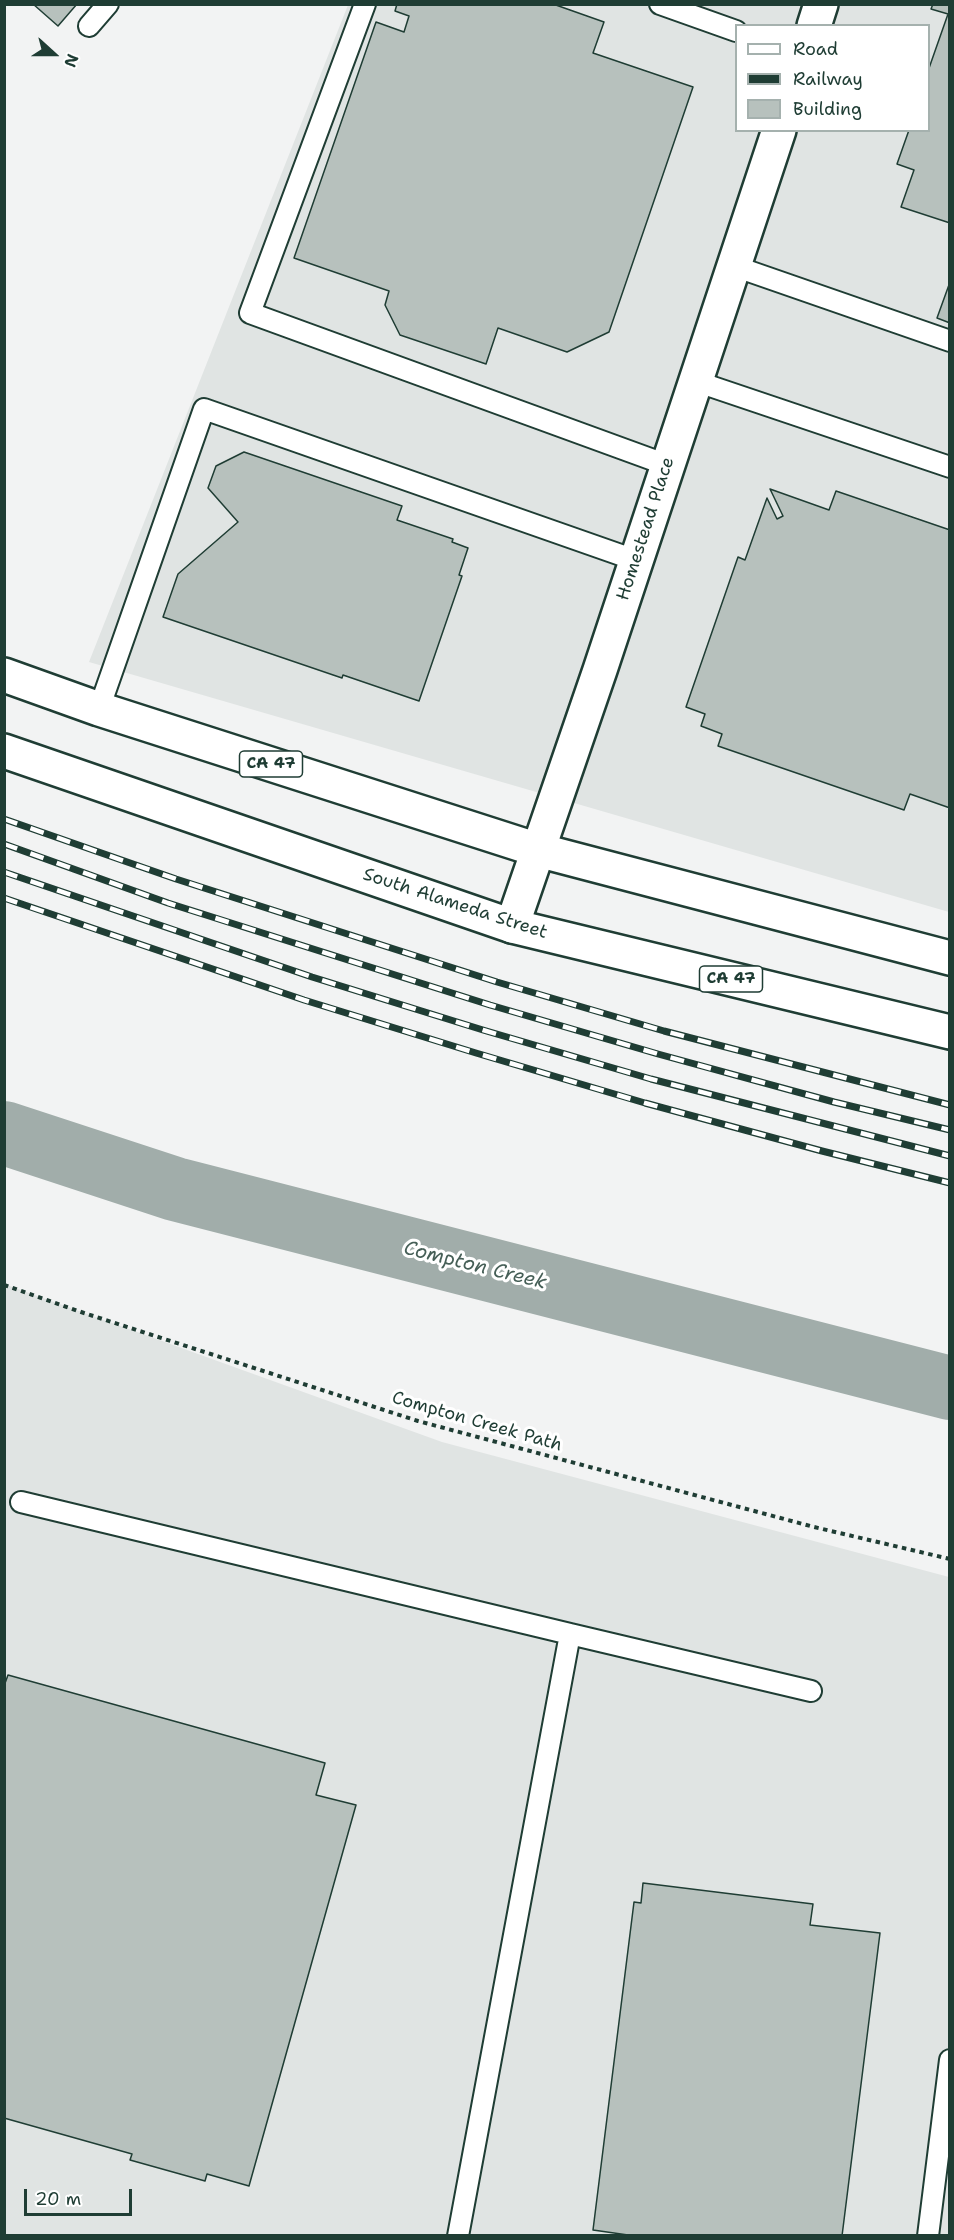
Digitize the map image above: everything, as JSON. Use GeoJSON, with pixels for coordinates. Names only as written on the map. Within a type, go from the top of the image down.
{"type":"FeatureCollection","features":[{"type":"Feature","properties":{"kind":"main road"},"geometry":{"type":"LineString","coordinates":[[815,24],[821,4]]}},
{"type":"Feature","properties":{"kind":"main road","name":"Homestead Place"},"geometry":{"type":"LineString","coordinates":[[512,926],[597,681],[635,560],[778,132]]}},
{"type":"Feature","properties":{"kind":"main road","name":"CA 47"},"geometry":{"type":"LineString","coordinates":[[4,675],[99,709],[538,850],[950,957]]}},
{"type":"Feature","properties":{"kind":"main road","name":"South Alameda Street"},"geometry":{"type":"LineString","coordinates":[[4,751],[512,926],[950,1032]]}},
{"type":"Feature","properties":{"kind":"lane"},"geometry":{"type":"LineString","coordinates":[[88,26],[108,4]]}},
{"type":"Feature","properties":{"kind":"lane"},"geometry":{"type":"LineString","coordinates":[[365,4],[250,313],[667,465]]}},
{"type":"Feature","properties":{"kind":"lane"},"geometry":{"type":"LineString","coordinates":[[660,4],[735,31]]}},
{"type":"Feature","properties":{"kind":"lane"},"geometry":{"type":"LineString","coordinates":[[734,266],[950,341]]}},
{"type":"Feature","properties":{"kind":"lane"},"geometry":{"type":"LineString","coordinates":[[695,381],[950,467]]}},
{"type":"Feature","properties":{"kind":"lane"},"geometry":{"type":"LineString","coordinates":[[99,709],[204,409],[635,560]]}},
{"type":"Feature","properties":{"kind":"lane"},"geometry":{"type":"LineString","coordinates":[[21,1502],[811,1691]]}},
{"type":"Feature","properties":{"kind":"lane"},"geometry":{"type":"LineString","coordinates":[[458,2235],[570,1634]]}},
{"type":"Feature","properties":{"kind":"lane"},"geometry":{"type":"LineString","coordinates":[[928,2235],[950,2060]]}},
{"type":"Feature","properties":{"kind":"path","name":"Compton Creek Path"},"geometry":{"type":"LineString","coordinates":[[4,1285],[418,1421],[814,1527],[950,1559]]}},
{"type":"Feature","properties":{"kind":"shaded area"},"geometry":{"type":"Polygon","coordinates":[[[348,5],[949,5],[949,912],[89,662],[348,5]]]}},
{"type":"Feature","properties":{"kind":"shaded area"},"geometry":{"type":"Polygon","coordinates":[[[4,1284],[442,1442],[949,1577],[949,2235],[5,2235],[4,1284]]]}},
{"type":"Feature","properties":{"kind":"building"},"geometry":{"type":"Polygon","coordinates":[[[33,4],[77,4],[58,26],[33,4]]]}},
{"type":"Feature","properties":{"kind":"building"},"geometry":{"type":"Polygon","coordinates":[[[397,4],[553,4],[604,22],[593,53],[693,87],[609,332],[567,352],[498,328],[486,364],[400,335],[385,305],[389,291],[294,258],[376,22],[404,32],[409,16],[395,11],[397,4]]]}},
{"type":"Feature","properties":{"kind":"building"},"geometry":{"type":"Polygon","coordinates":[[[933,4],[950,4],[950,223],[901,207],[914,170],[897,164],[908,132],[930,132],[930,65],[948,14],[931,9],[933,4]]]}},
{"type":"Feature","properties":{"kind":"building"},"geometry":{"type":"Polygon","coordinates":[[[950,282],[950,323],[937,318],[950,282]]]}},
{"type":"Feature","properties":{"kind":"building"},"geometry":{"type":"Polygon","coordinates":[[[244,452],[402,506],[397,520],[453,539],[452,542],[468,548],[459,575],[462,576],[419,701],[343,675],[342,678],[163,617],[178,574],[238,522],[208,488],[216,466],[244,452]]]}},
{"type":"Feature","properties":{"kind":"building"},"geometry":{"type":"Polygon","coordinates":[[[770,489],[829,510],[836,491],[950,530],[950,808],[910,794],[904,810],[718,746],[722,734],[701,726],[705,714],[686,707],[738,557],[745,560],[767,498],[777,519],[783,516],[770,489]]]}},
{"type":"Feature","properties":{"kind":"building"},"geometry":{"type":"Polygon","coordinates":[[[8,1675],[325,1763],[316,1795],[356,1805],[249,2186],[207,2174],[205,2181],[130,2160],[132,2154],[4,2118],[4,1686],[8,1675]]]}},
{"type":"Feature","properties":{"kind":"building"},"geometry":{"type":"Polygon","coordinates":[[[643,1883],[813,1904],[810,1925],[880,1933],[842,2236],[635,2236],[593,2230],[634,1902],[641,1903],[643,1883]]]}},
{"type":"Feature","properties":{"kind":"waterway","name":"Compton Creek"},"geometry":{"type":"LineString","coordinates":[[4,1133],[175,1189],[950,1388]]}},
{"type":"Feature","properties":{"kind":"railway"},"geometry":{"type":"LineString","coordinates":[[4,819],[176,879],[497,982],[664,1031],[950,1105]]}},
{"type":"Feature","properties":{"kind":"railway"},"geometry":{"type":"LineString","coordinates":[[4,844],[168,903],[490,1005],[834,1102],[950,1130]]}},
{"type":"Feature","properties":{"kind":"railway"},"geometry":{"type":"LineString","coordinates":[[4,872],[312,977],[483,1030],[651,1079],[950,1156]]}},
{"type":"Feature","properties":{"kind":"railway"},"geometry":{"type":"LineString","coordinates":[[4,898],[304,1000],[476,1053],[645,1103],[950,1183]]}}]}
